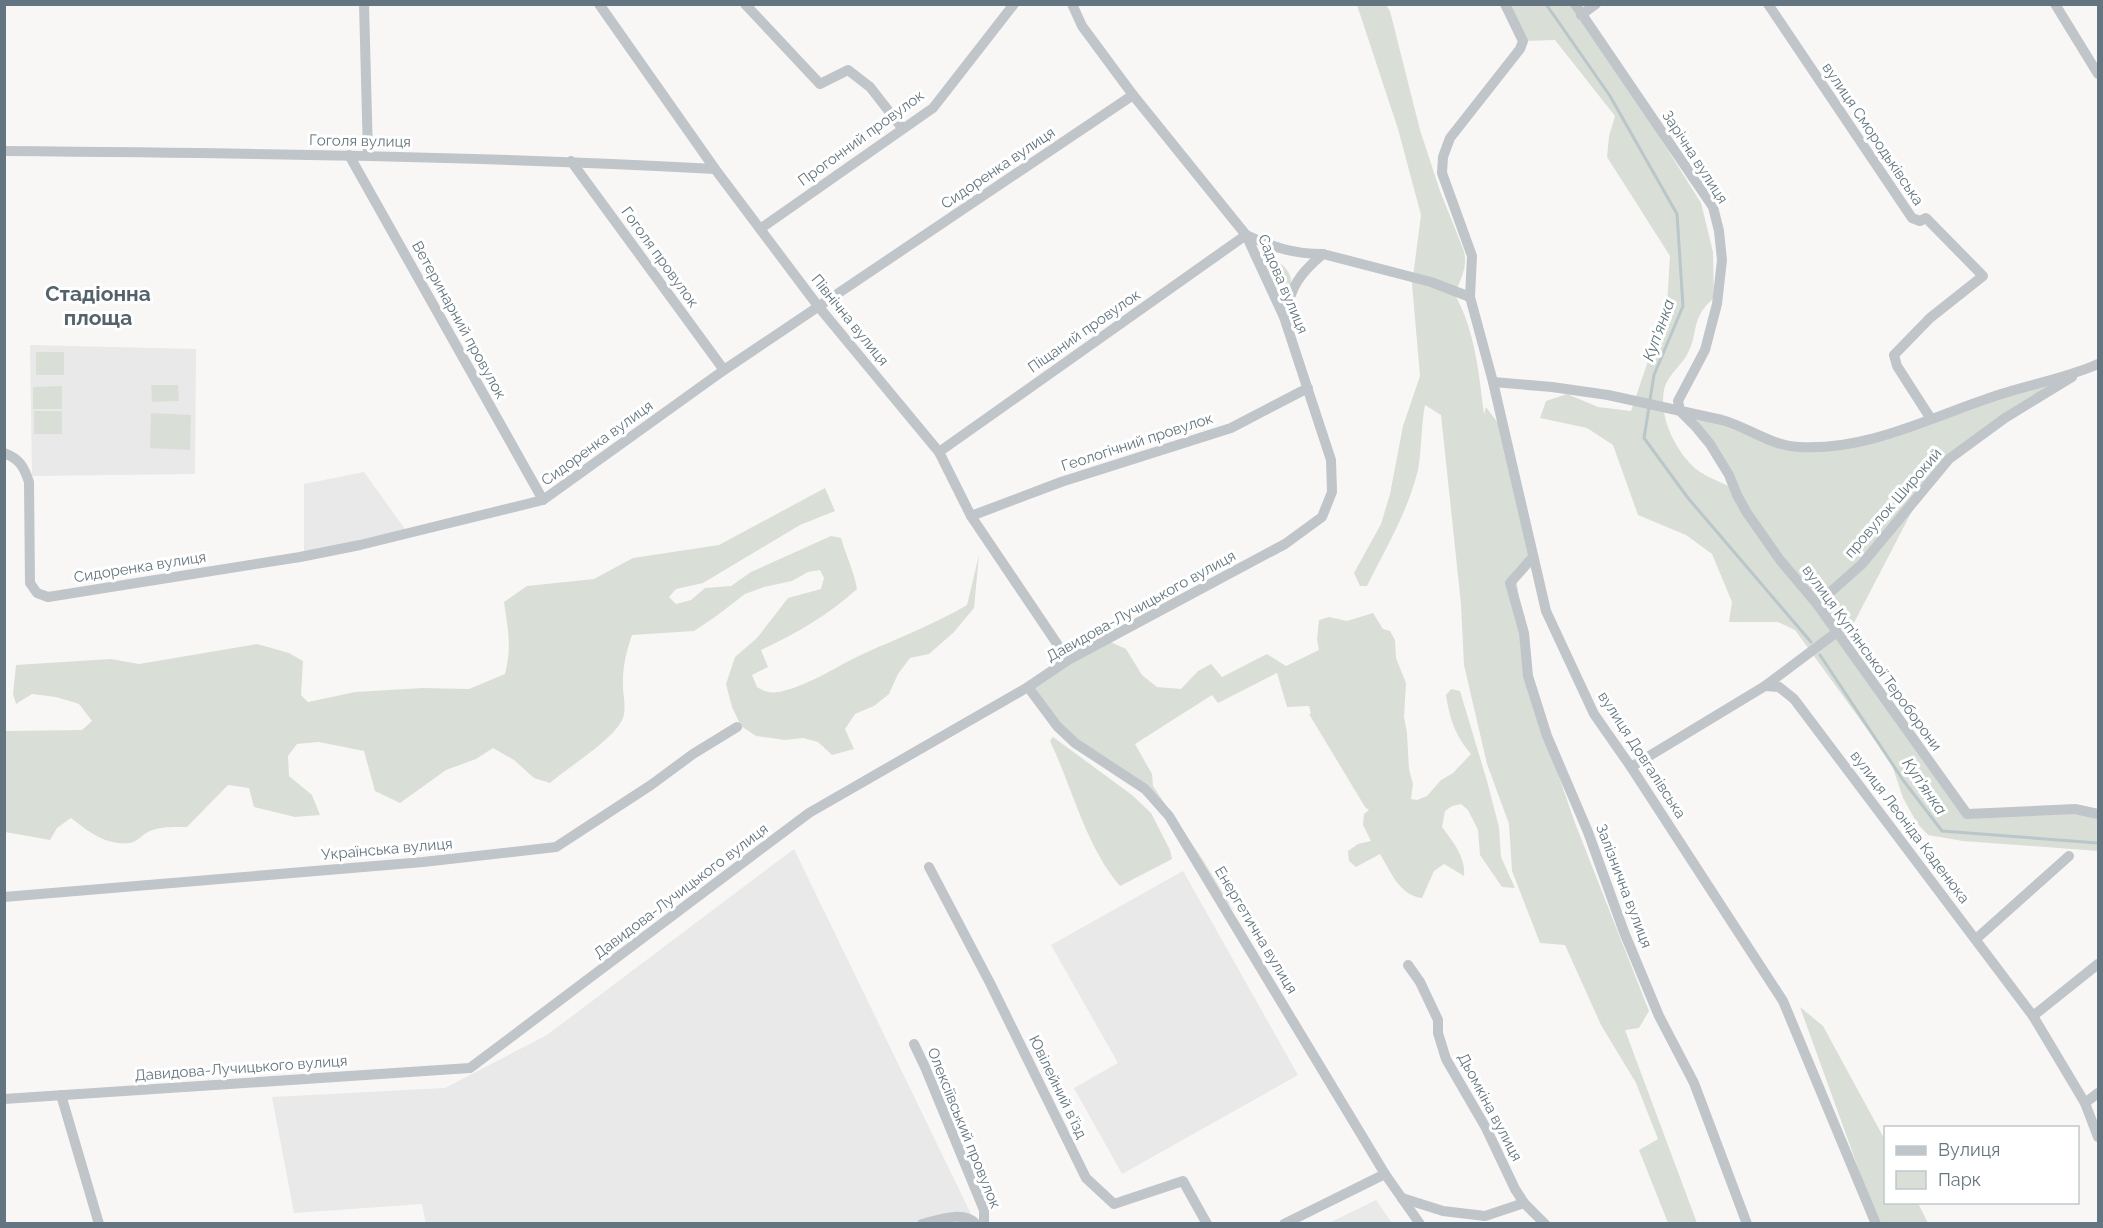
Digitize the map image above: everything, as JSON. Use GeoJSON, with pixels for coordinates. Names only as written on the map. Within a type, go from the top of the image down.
{"type":"FeatureCollection","features":[{"type":"Feature","properties":{"kind":"street"},"geometry":{"type":"LineString","coordinates":[[364,4],[368,155]]}},
{"type":"Feature","properties":{"kind":"street"},"geometry":{"type":"LineString","coordinates":[[588,4],[599,5]]}},
{"type":"Feature","properties":{"kind":"street"},"geometry":{"type":"LineString","coordinates":[[745,4],[820,84],[848,70],[870,87],[902,128]]}},
{"type":"Feature","properties":{"kind":"street","name":"Прогонний провулок"},"geometry":{"type":"LineString","coordinates":[[760,229],[933,108],[1014,4]]}},
{"type":"Feature","properties":{"kind":"street","name":"Садова вулиця"},"geometry":{"type":"LineString","coordinates":[[1072,4],[1082,26],[1133,95],[1246,235],[1284,317],[1331,460],[1332,492],[1322,518]]}},
{"type":"Feature","properties":{"kind":"street","name":"вулиця Довгалівська"},"geometry":{"type":"LineString","coordinates":[[1505,4],[1522,41],[1520,49],[1450,138],[1443,157],[1442,173],[1473,256],[1470,297],[1493,382],[1546,611],[1594,714],[1784,1001],[1876,1224]]}},
{"type":"Feature","properties":{"kind":"street","name":"Зарічна вулиця"},"geometry":{"type":"LineString","coordinates":[[1575,4],[1713,207],[1719,231],[1722,260],[1717,304],[1710,335],[1697,368],[1678,401],[1680,411]]}},
{"type":"Feature","properties":{"kind":"street"},"geometry":{"type":"LineString","coordinates":[[1581,15],[1596,4]]}},
{"type":"Feature","properties":{"kind":"street","name":"вулиця Смородьківська"},"geometry":{"type":"LineString","coordinates":[[1768,4],[1912,218],[1920,221],[1926,218],[1983,276],[1930,318],[1894,356],[1896,366],[1931,419]]}},
{"type":"Feature","properties":{"kind":"street"},"geometry":{"type":"LineString","coordinates":[[2055,4],[2098,74]]}},
{"type":"Feature","properties":{"kind":"street","name":"Північна вулиця"},"geometry":{"type":"LineString","coordinates":[[599,5],[715,169],[818,306],[939,452],[971,516],[1068,660]]}},
{"type":"Feature","properties":{"kind":"street","name":"Сидоренка вулиця"},"geometry":{"type":"LineString","coordinates":[[4,453],[17,458],[29,482],[30,584],[37,593],[48,597],[300,557],[360,545],[543,500],[724,370],[1133,95]]}},
{"type":"Feature","properties":{"kind":"street","name":"Гоголя вулиця"},"geometry":{"type":"LineString","coordinates":[[4,151],[368,155],[572,161],[715,169]]}},
{"type":"Feature","properties":{"kind":"street","name":"Ветеринарний провулок"},"geometry":{"type":"LineString","coordinates":[[349,155],[543,500]]}},
{"type":"Feature","properties":{"kind":"street","name":"Гоголя провулок"},"geometry":{"type":"LineString","coordinates":[[572,161],[724,370]]}},
{"type":"Feature","properties":{"kind":"street"},"geometry":{"type":"LineString","coordinates":[[1246,235],[1286,251],[1323,254],[1431,282],[1470,297]]}},
{"type":"Feature","properties":{"kind":"street","name":"Піщаний провулок"},"geometry":{"type":"LineString","coordinates":[[939,452],[1246,235]]}},
{"type":"Feature","properties":{"kind":"street"},"geometry":{"type":"LineString","coordinates":[[1284,317],[1294,286],[1303,271],[1323,254]]}},
{"type":"Feature","properties":{"kind":"street"},"geometry":{"type":"LineString","coordinates":[[1493,382],[1552,387],[1643,403],[1735,423],[1767,440],[1797,447],[1824,447],[1857,443],[1883,436],[1998,394],[2098,364]]}},
{"type":"Feature","properties":{"kind":"street","name":"провулок Широкий"},"geometry":{"type":"LineString","coordinates":[[1817,604],[1862,564],[1948,459],[2005,418],[2086,368]]}},
{"type":"Feature","properties":{"kind":"street","name":"Геологічний провулок"},"geometry":{"type":"LineString","coordinates":[[971,516],[1061,482],[1231,428],[1308,388]]}},
{"type":"Feature","properties":{"kind":"street","name":"вулиця Куп'янської Тероборони"},"geometry":{"type":"LineString","coordinates":[[1680,411],[1710,444],[1730,475],[1747,513],[1780,560],[1817,604],[1967,814],[2075,809],[2098,814]]}},
{"type":"Feature","properties":{"kind":"street","name":"Давидова-Лучицького вулиця"},"geometry":{"type":"LineString","coordinates":[[4,1098],[470,1068],[809,813],[1028,687],[1068,660],[1285,544],[1322,518]]}},
{"type":"Feature","properties":{"kind":"street","name":"Залізнична вулиця"},"geometry":{"type":"LineString","coordinates":[[1533,557],[1510,583],[1524,633],[1528,676],[1547,736],[1588,832],[1624,932],[1654,1005],[1694,1083],[1747,1224]]}},
{"type":"Feature","properties":{"kind":"street"},"geometry":{"type":"LineString","coordinates":[[1631,767],[1765,686],[1837,632]]}},
{"type":"Feature","properties":{"kind":"street","name":"вулиця Леоніда Каденюка"},"geometry":{"type":"LineString","coordinates":[[1765,686],[1779,687],[1794,699],[2033,1016],[2085,1103],[2098,1137]]}},
{"type":"Feature","properties":{"kind":"street","name":"Енергетична вулиця"},"geometry":{"type":"LineString","coordinates":[[1028,687],[1057,726],[1075,743],[1145,789],[1169,816],[1384,1174],[1420,1224]]}},
{"type":"Feature","properties":{"kind":"street","name":"Українська вулиця"},"geometry":{"type":"LineString","coordinates":[[4,897],[423,862],[556,846],[736,727]]}},
{"type":"Feature","properties":{"kind":"street"},"geometry":{"type":"LineString","coordinates":[[1976,939],[2069,856]]}},
{"type":"Feature","properties":{"kind":"street","name":"Ювілейний в'їзд"},"geometry":{"type":"LineString","coordinates":[[929,867],[990,983],[1086,1178],[1114,1204],[1183,1181],[1207,1224]]}},
{"type":"Feature","properties":{"kind":"street"},"geometry":{"type":"LineString","coordinates":[[2033,1016],[2098,964]]}},
{"type":"Feature","properties":{"kind":"street","name":"Дьомкіна вулиця"},"geometry":{"type":"LineString","coordinates":[[1408,965],[1420,982],[1438,1020],[1438,1033],[1446,1059],[1486,1128],[1524,1203],[1545,1224]]}},
{"type":"Feature","properties":{"kind":"street","name":"Олексіївський провулок"},"geometry":{"type":"LineString","coordinates":[[914,1044],[984,1210],[984,1224]]}},
{"type":"Feature","properties":{"kind":"street"},"geometry":{"type":"LineString","coordinates":[[2085,1103],[2098,1093]]}},
{"type":"Feature","properties":{"kind":"street"},"geometry":{"type":"LineString","coordinates":[[61,1095],[99,1224]]}},
{"type":"Feature","properties":{"kind":"street"},"geometry":{"type":"LineString","coordinates":[[1284,1224],[1384,1174]]}},
{"type":"Feature","properties":{"kind":"street"},"geometry":{"type":"LineString","coordinates":[[1402,1198],[1443,1211],[1485,1216],[1524,1203]]}},
{"type":"Feature","properties":{"kind":"street"},"geometry":{"type":"LineString","coordinates":[[922,1224],[956,1216],[968,1217],[976,1224]]}},
{"type":"Feature","properties":{"kind":"shaded area"},"geometry":{"type":"Polygon","coordinates":[[[30,345],[196,349],[195,474],[32,476],[30,345]]]}},
{"type":"Feature","properties":{"kind":"shaded area"},"geometry":{"type":"Polygon","coordinates":[[[364,472],[407,532],[304,553],[304,484],[364,472]]]}},
{"type":"Feature","properties":{"kind":"shaded area"},"geometry":{"type":"Polygon","coordinates":[[[794,849],[971,1214],[921,1224],[426,1224],[422,1204],[294,1213],[272,1097],[445,1088],[547,1035],[794,849]]]}},
{"type":"Feature","properties":{"kind":"shaded area"},"geometry":{"type":"Polygon","coordinates":[[[1183,871],[1298,1075],[1122,1174],[1074,1088],[1118,1063],[1051,945],[1183,871]]]}},
{"type":"Feature","properties":{"kind":"shaded area"},"geometry":{"type":"Polygon","coordinates":[[[1376,1200],[1392,1223],[1329,1223],[1376,1200]]]}},
{"type":"Feature","properties":{"kind":"green space"},"geometry":{"type":"Polygon","coordinates":[[[1357,5],[1386,5],[1390,11],[1420,130],[1440,191],[1464,251],[1464,268],[1455,295],[1472,337],[1484,414],[1486,407],[1498,423],[1530,554],[1515,570],[1529,690],[1575,823],[1649,1011],[1639,1028],[1625,1030],[1697,1223],[1668,1223],[1639,1150],[1658,1139],[1636,1083],[1601,1025],[1565,945],[1540,943],[1512,871],[1509,824],[1487,764],[1464,665],[1461,604],[1441,415],[1425,405],[1418,470],[1402,515],[1367,586],[1360,586],[1354,573],[1381,524],[1390,494],[1403,426],[1420,376],[1412,284],[1421,215],[1398,129],[1357,5]]]}},
{"type":"Feature","properties":{"kind":"green space"},"geometry":{"type":"Polygon","coordinates":[[[1504,5],[1577,5],[1701,203],[1713,252],[1714,298],[1701,312],[1691,347],[1667,382],[1663,397],[1666,420],[1675,442],[1688,461],[1700,472],[1733,488],[1721,461],[1680,411],[1783,444],[1857,443],[2086,368],[1952,456],[1932,479],[1910,515],[1844,642],[1967,814],[2060,810],[2098,815],[2098,851],[1963,841],[1928,835],[1917,823],[1903,798],[1891,762],[1795,630],[1778,622],[1729,622],[1732,602],[1712,554],[1686,535],[1638,515],[1613,445],[1587,428],[1540,418],[1546,401],[1567,394],[1598,407],[1631,411],[1667,305],[1670,256],[1607,157],[1609,136],[1615,116],[1555,40],[1523,41],[1504,5]]]}},
{"type":"Feature","properties":{"kind":"green space"},"geometry":{"type":"Polygon","coordinates":[[[1271,258],[1284,266],[1291,282],[1286,294],[1279,300],[1263,265],[1267,259],[1271,258]]]}},
{"type":"Feature","properties":{"kind":"green space"},"geometry":{"type":"Polygon","coordinates":[[[36,352],[64,352],[64,375],[36,375],[36,352]]]}},
{"type":"Feature","properties":{"kind":"green space"},"geometry":{"type":"Polygon","coordinates":[[[151,385],[178,385],[179,401],[152,402],[151,385]]]}},
{"type":"Feature","properties":{"kind":"green space"},"geometry":{"type":"Polygon","coordinates":[[[62,386],[62,409],[33,409],[33,387],[62,386]]]}},
{"type":"Feature","properties":{"kind":"green space"},"geometry":{"type":"Polygon","coordinates":[[[34,411],[62,411],[62,434],[34,434],[34,411]]]}},
{"type":"Feature","properties":{"kind":"green space"},"geometry":{"type":"Polygon","coordinates":[[[151,413],[191,415],[190,450],[150,448],[151,413]]]}},
{"type":"Feature","properties":{"kind":"green space"},"geometry":{"type":"Polygon","coordinates":[[[825,488],[835,511],[800,525],[703,583],[676,589],[669,597],[676,604],[691,600],[705,588],[731,586],[751,572],[831,536],[841,538],[857,589],[811,623],[761,650],[768,667],[752,675],[757,687],[769,692],[779,692],[814,679],[967,605],[979,555],[974,608],[954,632],[929,654],[910,658],[898,674],[889,694],[874,706],[855,714],[845,729],[854,749],[832,755],[818,742],[803,738],[785,740],[756,736],[741,726],[732,707],[726,684],[735,657],[757,638],[788,598],[821,589],[824,578],[820,570],[808,572],[792,581],[745,594],[694,631],[632,635],[624,669],[623,718],[611,735],[601,744],[550,783],[534,778],[514,760],[493,748],[476,759],[446,770],[400,803],[375,791],[364,751],[319,742],[297,744],[288,756],[289,776],[312,795],[320,815],[295,817],[254,807],[249,788],[228,785],[187,827],[154,829],[130,843],[105,840],[71,818],[57,828],[50,840],[5,832],[4,731],[82,730],[92,721],[79,704],[56,697],[32,694],[16,704],[13,694],[16,665],[111,659],[139,664],[257,644],[289,653],[303,661],[301,695],[308,702],[355,692],[423,688],[469,689],[505,674],[509,646],[504,602],[527,586],[594,579],[633,558],[719,545],[825,488]]]}},
{"type":"Feature","properties":{"kind":"green space"},"geometry":{"type":"Polygon","coordinates":[[[1373,613],[1383,629],[1390,631],[1395,640],[1396,658],[1406,683],[1404,717],[1409,769],[1413,784],[1411,799],[1417,800],[1427,796],[1441,780],[1453,773],[1471,754],[1454,727],[1446,695],[1451,689],[1460,691],[1499,827],[1501,857],[1515,888],[1502,887],[1480,855],[1478,830],[1468,810],[1461,804],[1445,811],[1442,827],[1461,856],[1464,876],[1444,864],[1434,871],[1422,898],[1402,888],[1380,854],[1356,867],[1349,861],[1348,851],[1358,844],[1371,841],[1363,825],[1364,814],[1369,810],[1365,807],[1309,714],[1311,714],[1309,706],[1287,707],[1277,673],[1218,703],[1212,695],[1135,744],[1152,774],[1153,786],[1203,860],[1234,912],[1145,789],[1076,744],[1028,687],[1106,640],[1126,649],[1142,675],[1157,687],[1181,689],[1198,671],[1211,664],[1222,677],[1267,654],[1286,666],[1319,650],[1317,640],[1319,620],[1329,617],[1347,621],[1373,613]]]}},
{"type":"Feature","properties":{"kind":"green space"},"geometry":{"type":"Polygon","coordinates":[[[1053,737],[1132,795],[1151,813],[1170,850],[1172,859],[1120,886],[1098,853],[1080,816],[1050,741],[1053,737]]]}},
{"type":"Feature","properties":{"kind":"green space"},"geometry":{"type":"Polygon","coordinates":[[[1800,1007],[1823,1026],[1884,1138],[1884,1204],[1918,1204],[1928,1223],[1878,1223],[1800,1007]]]}},
{"type":"Feature","properties":{"kind":"waterway","name":"Куп'янка"},"geometry":{"type":"LineString","coordinates":[[1546,4],[1610,96],[1677,214],[1683,306],[1654,375],[1650,400]]}},
{"type":"Feature","properties":{"kind":"waterway","name":"Куп'янка"},"geometry":{"type":"LineString","coordinates":[[1649,407],[1644,438],[1688,498],[1811,642]]}},
{"type":"Feature","properties":{"kind":"waterway","name":"Куп'янка"},"geometry":{"type":"LineString","coordinates":[[1820,655],[1903,780],[1942,831],[2098,843]]}},
{"type":"Feature","properties":{"kind":"district","name":"Стадіонна площа"},"geometry":{"type":"Point","coordinates":[98,306]}}]}
